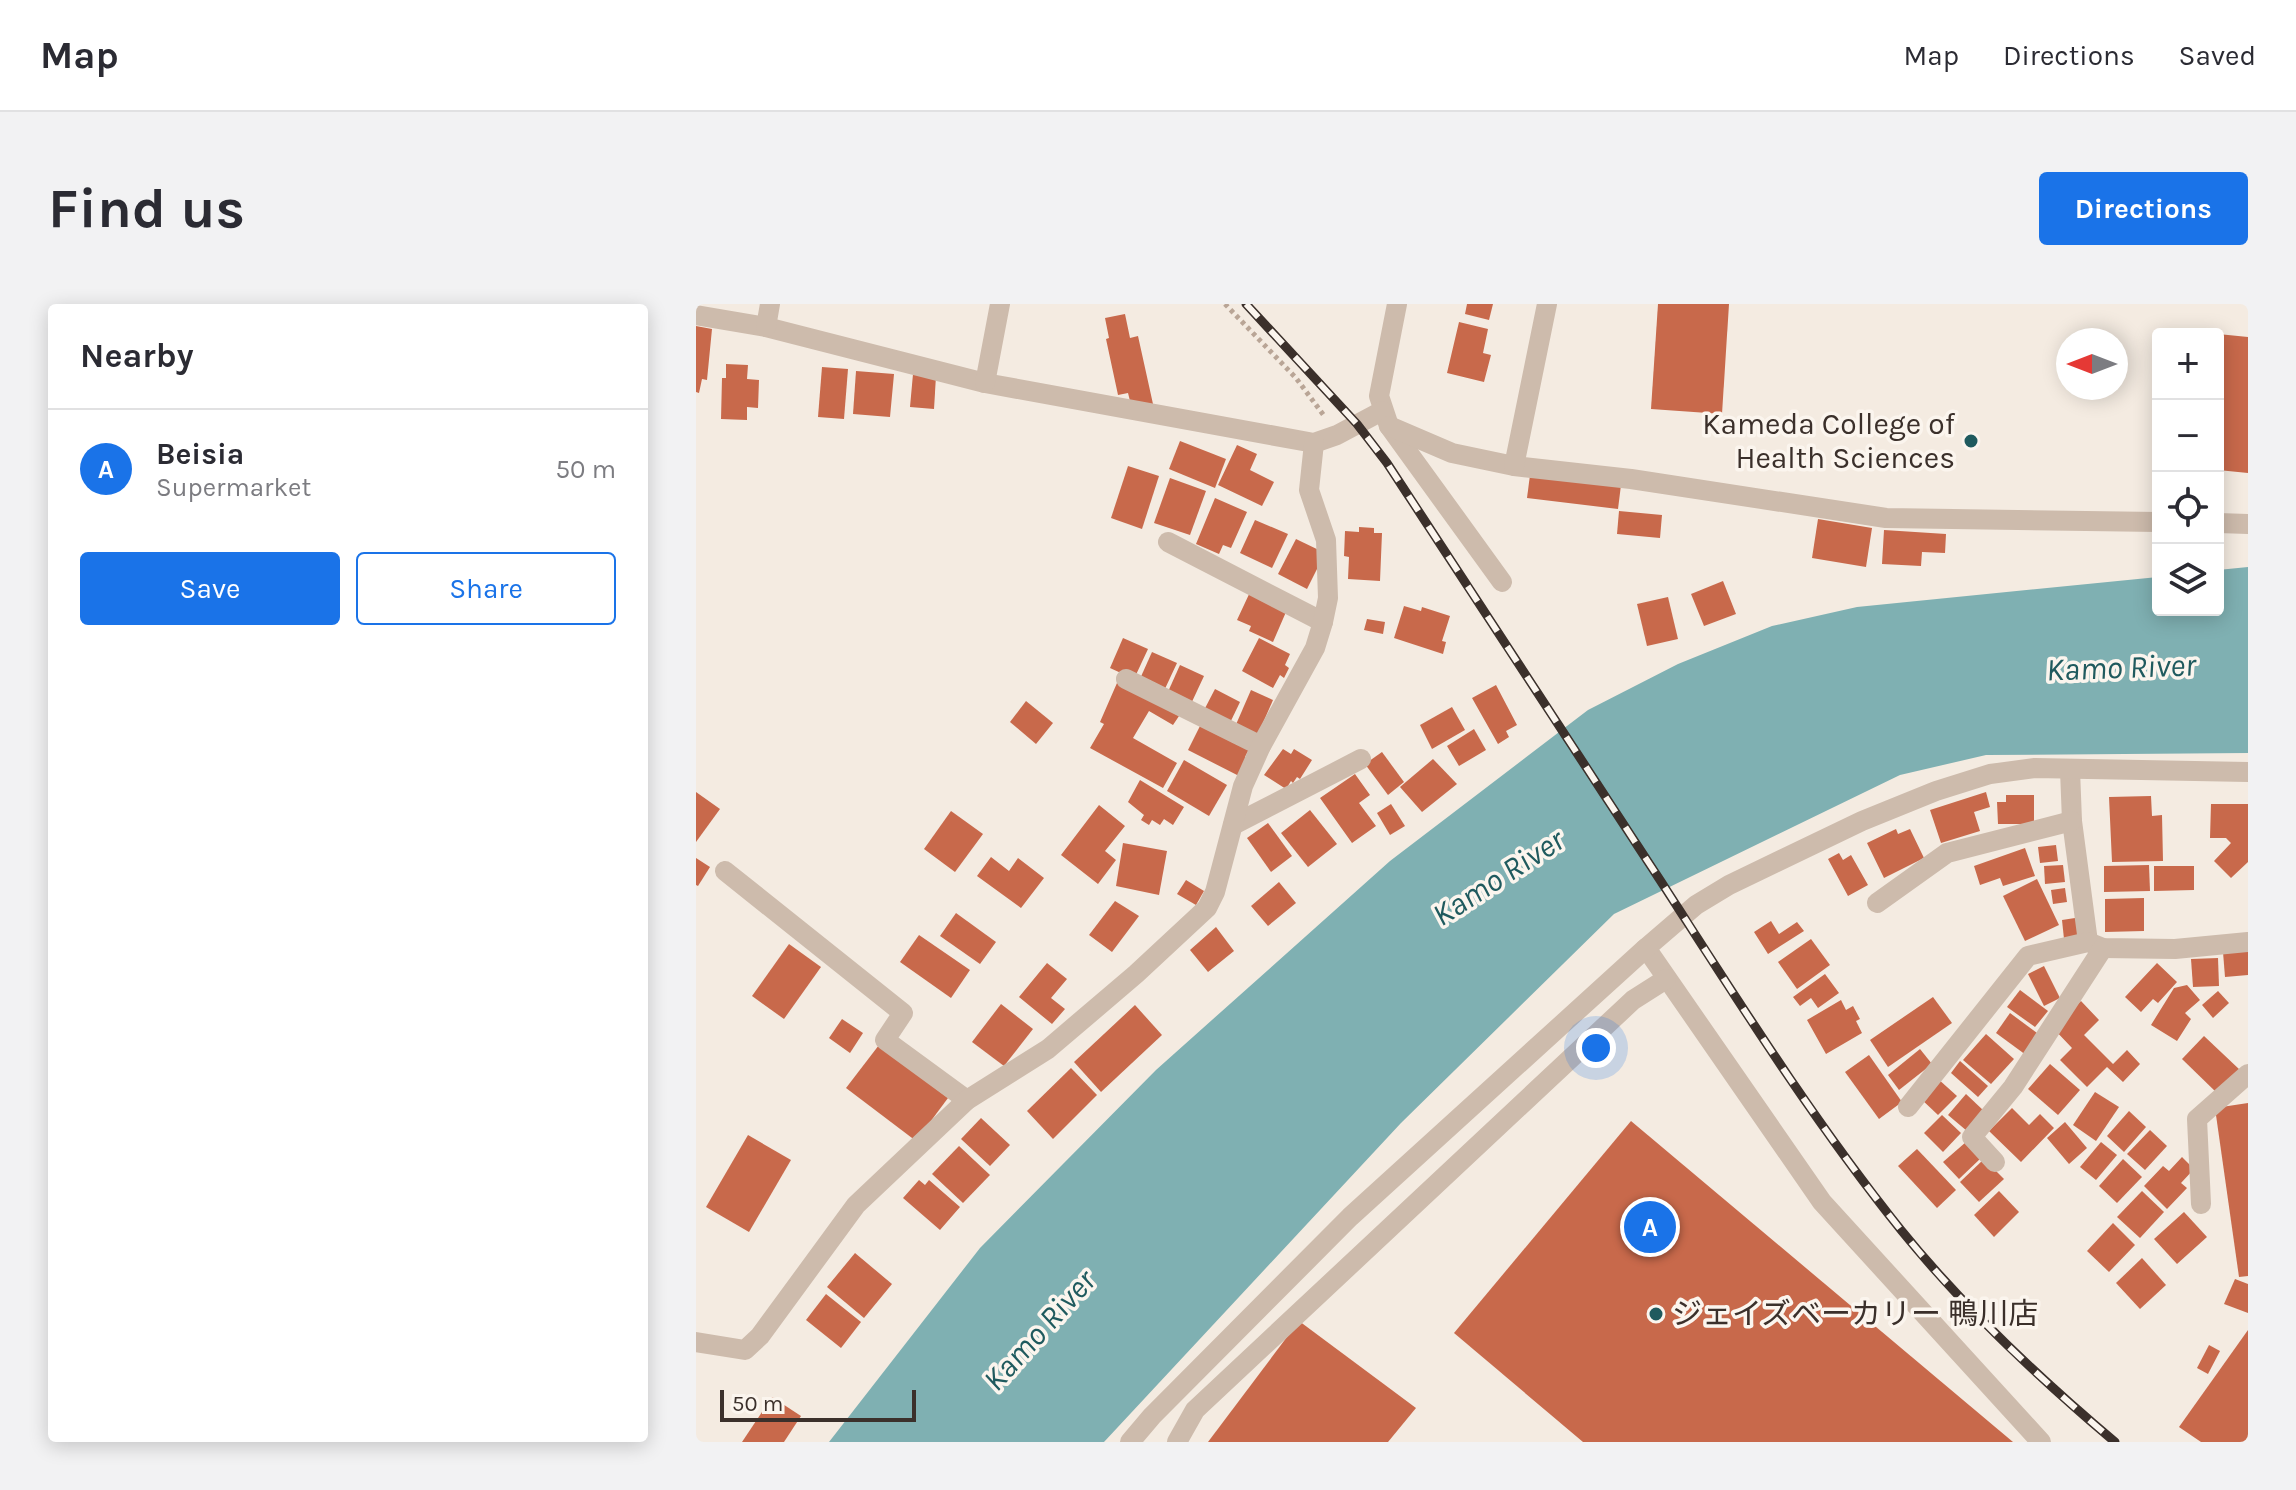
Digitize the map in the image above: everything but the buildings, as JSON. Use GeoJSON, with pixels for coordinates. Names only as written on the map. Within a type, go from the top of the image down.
{"type":"FeatureCollection","features":[{"type":"Feature","properties":{"kind":"street"},"geometry":{"type":"LineString","coordinates":[[766,327],[770,304]]}},
{"type":"Feature","properties":{"kind":"street"},"geometry":{"type":"LineString","coordinates":[[985,383],[1000,304]]}},
{"type":"Feature","properties":{"kind":"street"},"geometry":{"type":"LineString","coordinates":[[1397,304],[1379,396],[1386,418],[1502,582]]}},
{"type":"Feature","properties":{"kind":"street"},"geometry":{"type":"LineString","coordinates":[[1514,466],[1547,304]]}},
{"type":"Feature","properties":{"kind":"street"},"geometry":{"type":"LineString","coordinates":[[696,315],[766,327],[985,383],[1314,443],[1386,418],[1452,453],[1514,466],[1631,479],[1886,518],[2152,522]]}},
{"type":"Feature","properties":{"kind":"street"},"geometry":{"type":"LineString","coordinates":[[696,1342],[745,1350],[760,1336],[856,1205],[967,1100],[1048,1049],[1207,908],[1215,892],[1243,786],[1261,746],[1315,648],[1323,622],[1328,598],[1326,540],[1309,490],[1314,443]]}},
{"type":"Feature","properties":{"kind":"street"},"geometry":{"type":"LineString","coordinates":[[2224,523],[2248,524]]}},
{"type":"Feature","properties":{"kind":"street"},"geometry":{"type":"LineString","coordinates":[[1168,542],[1323,622]]}},
{"type":"Feature","properties":{"kind":"street"},"geometry":{"type":"LineString","coordinates":[[1126,679],[1261,746]]}},
{"type":"Feature","properties":{"kind":"street"},"geometry":{"type":"LineString","coordinates":[[1233,825],[1361,759]]}},
{"type":"Feature","properties":{"kind":"street"},"geometry":{"type":"LineString","coordinates":[[1130,1442],[1152,1416],[1350,1217],[1646,948],[1696,905],[1729,885],[1862,821],[1936,791],[1990,774],[2035,768],[2248,772]]}},
{"type":"Feature","properties":{"kind":"street"},"geometry":{"type":"LineString","coordinates":[[1995,1162],[1972,1137],[2013,1087],[2096,945],[2072,821],[2070,770]]}},
{"type":"Feature","properties":{"kind":"street"},"geometry":{"type":"LineString","coordinates":[[1877,903],[1947,853],[2072,821]]}},
{"type":"Feature","properties":{"kind":"street"},"geometry":{"type":"LineString","coordinates":[[725,871],[903,1013],[885,1040],[967,1100]]}},
{"type":"Feature","properties":{"kind":"street"},"geometry":{"type":"LineString","coordinates":[[1908,1107],[2028,956],[2096,945],[2175,949],[2248,942]]}},
{"type":"Feature","properties":{"kind":"street"},"geometry":{"type":"LineString","coordinates":[[1646,948],[1822,1202],[2041,1442]]}},
{"type":"Feature","properties":{"kind":"street"},"geometry":{"type":"LineString","coordinates":[[1177,1442],[1195,1410],[1633,1000],[1666,979]]}},
{"type":"Feature","properties":{"kind":"street"},"geometry":{"type":"LineString","coordinates":[[2201,1204],[2197,1119],[2248,1074]]}},
{"type":"Feature","properties":{"kind":"path"},"geometry":{"type":"LineString","coordinates":[[1225,304],[1296,378],[1337,435]]}},
{"type":"Feature","properties":{"kind":"water","name":"Kamo River"},"geometry":{"type":"Polygon","coordinates":[[[2248,567],[2248,753],[1986,755],[1900,775],[1614,914],[1401,1123],[1104,1442],[829,1442],[980,1248],[1156,1070],[1390,861],[1588,710],[1678,664],[1772,626],[1857,607],[2152,578],[2152,616],[2224,616],[2224,569],[2248,567]]]}},
{"type":"Feature","properties":{"kind":"railway"},"geometry":{"type":"LineString","coordinates":[[1246,304],[1357,424],[1387,463],[1747,1014],[1868,1188],[1925,1259],[1976,1314],[2030,1367],[2115,1442]]}},
{"type":"Feature","properties":{"kind":"place","name":"Kameda College of Health Sciences"},"geometry":{"type":"Point","coordinates":[1971,441]}},
{"type":"Feature","properties":{"kind":"place","name":"Beisia"},"geometry":{"type":"Point","coordinates":[1650,1227]}},
{"type":"Feature","properties":{"kind":"place","name":"ジェイズベーカリー 鴨川店"},"geometry":{"type":"Point","coordinates":[1656,1314]}}]}
